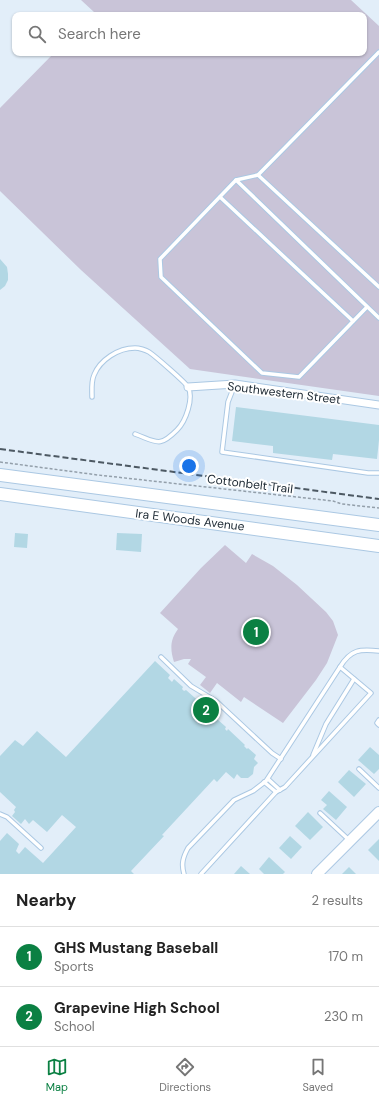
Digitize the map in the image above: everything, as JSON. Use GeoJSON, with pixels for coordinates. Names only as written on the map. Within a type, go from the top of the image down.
{"type":"FeatureCollection","features":[{"type":"Feature","properties":{"kind":"main road","name":"Ira E Woods Avenue"},"geometry":{"type":"LineString","coordinates":[[0,475],[379,525]]}},
{"type":"Feature","properties":{"kind":"main road","name":"Ira E Woods Avenue"},"geometry":{"type":"LineString","coordinates":[[0,494],[377,547]]}},
{"type":"Feature","properties":{"kind":"street","name":"Southwestern Street"},"geometry":{"type":"LineString","coordinates":[[188,387],[235,384],[379,405]]}},
{"type":"Feature","properties":{"kind":"street"},"geometry":{"type":"LineString","coordinates":[[317,874],[379,812]]}},
{"type":"Feature","properties":{"kind":"lane"},"geometry":{"type":"LineString","coordinates":[[367,307],[299,377],[262,373],[161,277],[160,259],[236,180],[258,175],[379,52]]}},
{"type":"Feature","properties":{"kind":"lane"},"geometry":{"type":"LineString","coordinates":[[258,175],[379,287]]}},
{"type":"Feature","properties":{"kind":"lane"},"geometry":{"type":"LineString","coordinates":[[236,180],[379,318]]}},
{"type":"Feature","properties":{"kind":"lane"},"geometry":{"type":"LineString","coordinates":[[220,197],[353,321]]}},
{"type":"Feature","properties":{"kind":"lane"},"geometry":{"type":"LineString","coordinates":[[92,397],[94,376],[100,364],[118,352],[135,348],[148,352],[161,362],[188,387],[190,400],[188,412],[180,427],[168,439],[157,443],[135,434]]}},
{"type":"Feature","properties":{"kind":"lane"},"geometry":{"type":"LineString","coordinates":[[235,384],[228,402],[222,452],[368,473],[379,473]]}},
{"type":"Feature","properties":{"kind":"lane"},"geometry":{"type":"LineString","coordinates":[[184,874],[183,857],[188,848],[234,800],[253,791],[268,779],[340,667],[350,654],[356,651],[379,652]]}},
{"type":"Feature","properties":{"kind":"lane"},"geometry":{"type":"LineString","coordinates":[[160,657],[191,686],[216,701],[272,753],[281,759]]}},
{"type":"Feature","properties":{"kind":"lane"},"geometry":{"type":"LineString","coordinates":[[201,874],[276,792],[285,787],[371,694],[340,667]]}},
{"type":"Feature","properties":{"kind":"lane"},"geometry":{"type":"LineString","coordinates":[[312,757],[326,724],[354,679]]}},
{"type":"Feature","properties":{"kind":"lane"},"geometry":{"type":"LineString","coordinates":[[379,720],[377,723],[379,725]]}},
{"type":"Feature","properties":{"kind":"lane"},"geometry":{"type":"LineString","coordinates":[[360,769],[379,788]]}},
{"type":"Feature","properties":{"kind":"lane"},"geometry":{"type":"LineString","coordinates":[[268,779],[280,790]]}},
{"type":"Feature","properties":{"kind":"lane"},"geometry":{"type":"LineString","coordinates":[[264,782],[276,792]]}},
{"type":"Feature","properties":{"kind":"lane"},"geometry":{"type":"LineString","coordinates":[[320,813],[350,841]]}},
{"type":"Feature","properties":{"kind":"lane"},"geometry":{"type":"LineString","coordinates":[[0,814],[7,817],[41,848]]}},
{"type":"Feature","properties":{"kind":"path","name":"Cottonbelt Trail"},"geometry":{"type":"LineString","coordinates":[[0,462],[98,475],[333,501],[342,504],[379,508]]}},
{"type":"Feature","properties":{"kind":"shaded area"},"geometry":{"type":"Polygon","coordinates":[[[81,0],[351,0],[364,12],[94,12],[81,0]]]}},
{"type":"Feature","properties":{"kind":"shaded area"},"geometry":{"type":"Polygon","coordinates":[[[367,15],[379,26],[379,396],[190,369],[81,270],[0,191],[0,108],[51,56],[367,56],[367,15]]]}},
{"type":"Feature","properties":{"kind":"shaded area"},"geometry":{"type":"Polygon","coordinates":[[[225,545],[246,563],[252,554],[273,566],[297,585],[326,612],[333,621],[338,635],[327,663],[283,723],[244,697],[241,702],[217,683],[210,693],[200,685],[206,677],[188,664],[191,659],[184,659],[174,662],[172,645],[173,637],[178,629],[160,613],[201,568],[225,545]]]}},
{"type":"Feature","properties":{"kind":"building"},"geometry":{"type":"Polygon","coordinates":[[[0,259],[7,267],[8,280],[5,286],[0,290],[0,259]]]}},
{"type":"Feature","properties":{"kind":"building"},"geometry":{"type":"Polygon","coordinates":[[[236,407],[379,425],[377,459],[333,454],[332,460],[273,453],[273,446],[232,441],[236,407]]]}},
{"type":"Feature","properties":{"kind":"building"},"geometry":{"type":"Polygon","coordinates":[[[15,533],[28,534],[27,548],[14,547],[15,533]]]}},
{"type":"Feature","properties":{"kind":"building"},"geometry":{"type":"Polygon","coordinates":[[[117,533],[142,534],[141,552],[116,550],[117,533]]]}},
{"type":"Feature","properties":{"kind":"building"},"geometry":{"type":"Polygon","coordinates":[[[155,661],[170,675],[168,678],[172,682],[174,679],[183,687],[182,689],[184,691],[186,690],[203,705],[201,707],[204,707],[214,716],[213,717],[216,720],[217,719],[226,727],[225,729],[227,731],[228,729],[245,745],[244,746],[247,749],[248,748],[256,755],[254,759],[258,763],[254,767],[253,774],[248,778],[241,778],[237,774],[234,779],[226,772],[217,782],[214,779],[131,871],[134,874],[0,874],[0,841],[7,833],[19,844],[16,851],[19,854],[25,847],[43,863],[76,827],[62,815],[47,832],[33,820],[29,824],[25,819],[21,824],[12,816],[16,807],[0,792],[0,756],[15,740],[23,746],[37,731],[66,757],[155,661]]]}},
{"type":"Feature","properties":{"kind":"building"},"geometry":{"type":"Polygon","coordinates":[[[370,747],[379,755],[379,769],[374,774],[358,760],[370,747]]]}},
{"type":"Feature","properties":{"kind":"building"},"geometry":{"type":"Polygon","coordinates":[[[349,770],[366,784],[354,797],[338,782],[349,770]]]}},
{"type":"Feature","properties":{"kind":"building"},"geometry":{"type":"Polygon","coordinates":[[[329,791],[347,807],[336,820],[323,809],[327,805],[321,800],[329,791]]]}},
{"type":"Feature","properties":{"kind":"building"},"geometry":{"type":"Polygon","coordinates":[[[308,812],[323,827],[310,840],[295,826],[308,812]]]}},
{"type":"Feature","properties":{"kind":"building"},"geometry":{"type":"Polygon","coordinates":[[[290,836],[302,847],[291,859],[279,848],[290,836]]]}},
{"type":"Feature","properties":{"kind":"building"},"geometry":{"type":"Polygon","coordinates":[[[379,839],[379,861],[368,850],[379,839]]]}},
{"type":"Feature","properties":{"kind":"building"},"geometry":{"type":"Polygon","coordinates":[[[269,857],[285,872],[283,874],[264,874],[259,869],[269,857]]]}},
{"type":"Feature","properties":{"kind":"building"},"geometry":{"type":"Polygon","coordinates":[[[241,866],[250,874],[234,874],[241,866]]]}},
{"type":"Feature","properties":{"kind":"building"},"geometry":{"type":"Polygon","coordinates":[[[349,867],[356,874],[342,874],[349,867]]]}},
{"type":"Feature","properties":{"kind":"railway"},"geometry":{"type":"LineString","coordinates":[[0,449],[379,499]]}},
{"type":"Feature","properties":{"kind":"place","name":"GHS Mustang Baseball"},"geometry":{"type":"Point","coordinates":[256,632]}},
{"type":"Feature","properties":{"kind":"place","name":"Grapevine High School"},"geometry":{"type":"Point","coordinates":[206,710]}}]}
